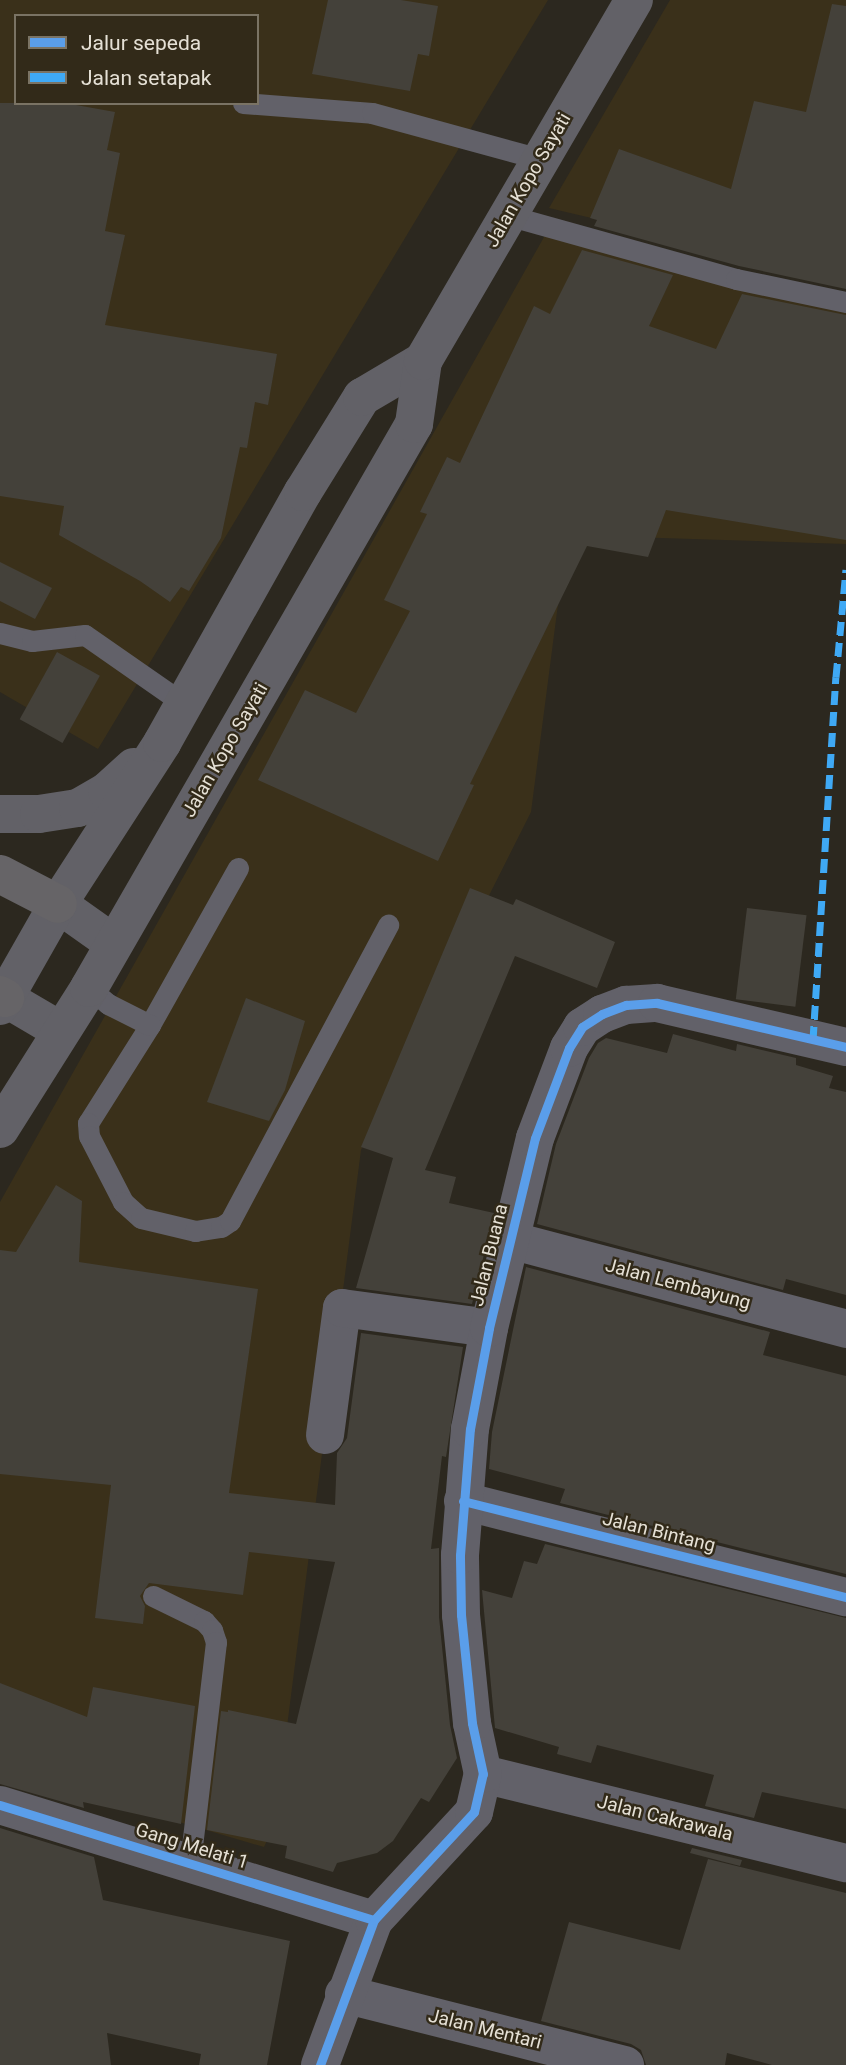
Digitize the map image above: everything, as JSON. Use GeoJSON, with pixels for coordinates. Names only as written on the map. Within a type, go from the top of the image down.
{"type":"FeatureCollection","features":[{"type":"Feature","properties":{"kind":"highway"},"geometry":{"type":"LineString","coordinates":[[0,874],[58,904]]}},
{"type":"Feature","properties":{"kind":"main road","name":"Jalan Kopo Sayati"},"geometry":{"type":"LineString","coordinates":[[0,1129],[89,988],[414,424],[423,361],[634,0]]}},
{"type":"Feature","properties":{"kind":"main road","name":"Jalan Kopo Sayati"},"geometry":{"type":"LineString","coordinates":[[2,1000],[58,904],[162,743],[303,492],[362,397],[423,361]]}},
{"type":"Feature","properties":{"kind":"main road"},"geometry":{"type":"LineString","coordinates":[[0,814],[39,814],[78,808],[107,791],[162,743]]}},
{"type":"Feature","properties":{"kind":"main road"},"geometry":{"type":"LineString","coordinates":[[58,904],[113,943]]}},
{"type":"Feature","properties":{"kind":"main road"},"geometry":{"type":"LineString","coordinates":[[2,1000],[61,1031]]}},
{"type":"Feature","properties":{"kind":"street","name":"Jalan Buana"},"geometry":{"type":"LineString","coordinates":[[483,1774],[472,1723],[461,1615],[460,1555],[470,1429],[489,1328],[535,1138],[569,1048],[582,1027],[602,1014],[626,1005],[657,1003],[846,1047]]}},
{"type":"Feature","properties":{"kind":"street","name":"Jalan Lembayung"},"geometry":{"type":"LineString","coordinates":[[510,1240],[846,1329]]}},
{"type":"Feature","properties":{"kind":"street"},"geometry":{"type":"LineString","coordinates":[[325,1434],[342,1308],[489,1328]]}},
{"type":"Feature","properties":{"kind":"street","name":"Jalan Bintang"},"geometry":{"type":"LineString","coordinates":[[463,1501],[846,1597]]}},
{"type":"Feature","properties":{"kind":"street"},"geometry":{"type":"LineString","coordinates":[[320,2065],[344,1994],[374,1920],[474,1812],[483,1774]]}},
{"type":"Feature","properties":{"kind":"street","name":"Jalan Cakrawala"},"geometry":{"type":"LineString","coordinates":[[483,1774],[846,1863]]}},
{"type":"Feature","properties":{"kind":"street","name":"Gang Melati 1"},"geometry":{"type":"LineString","coordinates":[[0,1805],[374,1920]]}},
{"type":"Feature","properties":{"kind":"street","name":"Jalan Mentari"},"geometry":{"type":"LineString","coordinates":[[344,1994],[625,2065]]}},
{"type":"Feature","properties":{"kind":"lane"},"geometry":{"type":"LineString","coordinates":[[259,104],[372,113],[540,159]]}},
{"type":"Feature","properties":{"kind":"lane"},"geometry":{"type":"LineString","coordinates":[[508,215],[736,279],[846,302]]}},
{"type":"Feature","properties":{"kind":"lane"},"geometry":{"type":"LineString","coordinates":[[0,633],[32,641],[85,635],[184,704]]}},
{"type":"Feature","properties":{"kind":"lane"},"geometry":{"type":"LineString","coordinates":[[238,869],[150,1025],[93,1110],[88,1123],[89,1136],[130,1211],[141,1218],[195,1231],[221,1227],[230,1222],[388,925]]}},
{"type":"Feature","properties":{"kind":"lane"},"geometry":{"type":"LineString","coordinates":[[89,988],[108,1004],[150,1025]]}},
{"type":"Feature","properties":{"kind":"lane"},"geometry":{"type":"LineString","coordinates":[[153,1597],[204,1621],[212,1630],[216,1642],[190,1864]]}},
{"type":"Feature","properties":{"kind":"shaded area"},"geometry":{"type":"Polygon","coordinates":[[[0,0],[548,0],[98,749],[0,692],[0,0]]]}},
{"type":"Feature","properties":{"kind":"shaded area"},"geometry":{"type":"Polygon","coordinates":[[[670,0],[846,0],[846,278],[549,208],[670,0]]]}},
{"type":"Feature","properties":{"kind":"shaded area"},"geometry":{"type":"Polygon","coordinates":[[[548,230],[846,312],[846,544],[567,535],[531,812],[361,1150],[283,1758],[304,1761],[264,1847],[0,1769],[0,1202],[548,230]]]}},
{"type":"Feature","properties":{"kind":"building"},"geometry":{"type":"Polygon","coordinates":[[[328,0],[401,0],[438,6],[429,56],[418,54],[410,91],[312,74],[328,0]]]}},
{"type":"Feature","properties":{"kind":"building"},"geometry":{"type":"Polygon","coordinates":[[[832,4],[846,6],[846,289],[739,266],[594,226],[597,220],[590,218],[619,149],[731,189],[754,101],[806,112],[832,4]]]}},
{"type":"Feature","properties":{"kind":"building"},"geometry":{"type":"Polygon","coordinates":[[[0,103],[76,105],[115,112],[107,150],[120,153],[105,231],[125,235],[105,325],[277,354],[268,405],[255,402],[247,448],[240,447],[221,538],[189,591],[181,587],[170,602],[140,581],[59,535],[64,506],[0,496],[0,103]]]}},
{"type":"Feature","properties":{"kind":"building"},"geometry":{"type":"Polygon","coordinates":[[[582,250],[673,275],[649,326],[716,349],[742,294],[846,315],[846,540],[666,510],[648,557],[587,546],[470,784],[474,785],[438,861],[258,780],[305,690],[356,713],[410,611],[384,600],[427,514],[420,512],[447,457],[460,463],[534,306],[550,314],[582,250]]]}},
{"type":"Feature","properties":{"kind":"building"},"geometry":{"type":"Polygon","coordinates":[[[0,562],[52,588],[35,619],[0,601],[0,562]]]}},
{"type":"Feature","properties":{"kind":"building"},"geometry":{"type":"Polygon","coordinates":[[[57,652],[100,676],[63,743],[20,719],[57,652]]]}},
{"type":"Feature","properties":{"kind":"building"},"geometry":{"type":"Polygon","coordinates":[[[470,888],[513,905],[516,899],[615,942],[597,988],[515,956],[425,1170],[456,1177],[449,1203],[494,1213],[472,1304],[356,1288],[393,1158],[361,1147],[470,888]]]}},
{"type":"Feature","properties":{"kind":"building"},"geometry":{"type":"Polygon","coordinates":[[[747,908],[807,915],[795,1007],[736,999],[747,908]]]}},
{"type":"Feature","properties":{"kind":"building"},"geometry":{"type":"Polygon","coordinates":[[[246,998],[305,1021],[285,1090],[269,1121],[207,1102],[246,998]]]}},
{"type":"Feature","properties":{"kind":"building"},"geometry":{"type":"Polygon","coordinates":[[[673,1034],[736,1051],[737,1044],[796,1058],[796,1065],[833,1076],[829,1088],[846,1092],[846,1295],[786,1279],[783,1290],[537,1224],[556,1144],[589,1058],[598,1043],[606,1038],[667,1053],[673,1034]]]}},
{"type":"Feature","properties":{"kind":"building"},"geometry":{"type":"Polygon","coordinates":[[[56,1185],[82,1201],[79,1262],[258,1289],[229,1493],[335,1505],[337,1453],[347,1438],[361,1333],[463,1347],[446,1457],[442,1456],[431,1549],[439,1548],[439,1617],[450,1725],[457,1758],[429,1802],[421,1798],[393,1841],[377,1853],[337,1863],[333,1872],[285,1858],[287,1846],[207,1830],[221,1711],[228,1710],[296,1724],[335,1562],[249,1552],[243,1595],[149,1583],[140,1596],[145,1606],[143,1624],[95,1618],[111,1485],[0,1474],[0,1250],[16,1252],[56,1185]]]}},
{"type":"Feature","properties":{"kind":"building"},"geometry":{"type":"Polygon","coordinates":[[[526,1267],[770,1332],[763,1355],[846,1376],[846,1574],[560,1503],[565,1489],[489,1469],[492,1432],[526,1267]]]}},
{"type":"Feature","properties":{"kind":"building"},"geometry":{"type":"Polygon","coordinates":[[[545,1544],[846,1618],[846,1809],[762,1792],[754,1818],[705,1806],[714,1775],[597,1745],[591,1763],[557,1754],[559,1747],[495,1728],[482,1590],[512,1598],[524,1561],[537,1564],[545,1544]]]}},
{"type":"Feature","properties":{"kind":"building"},"geometry":{"type":"Polygon","coordinates":[[[0,1683],[87,1717],[93,1687],[195,1706],[181,1824],[83,1802],[84,1808],[0,1784],[0,1683]]]}},
{"type":"Feature","properties":{"kind":"building"},"geometry":{"type":"Polygon","coordinates":[[[0,1828],[94,1857],[103,1900],[290,1941],[267,2065],[199,2065],[201,2054],[107,2033],[111,2065],[0,2065],[0,1828]]]}},
{"type":"Feature","properties":{"kind":"building"},"geometry":{"type":"Polygon","coordinates":[[[692,1848],[742,1860],[740,1866],[690,1853],[692,1848]]]}},
{"type":"Feature","properties":{"kind":"building"},"geometry":{"type":"Polygon","coordinates":[[[708,1859],[846,1893],[846,2065],[772,2065],[727,2053],[725,2065],[646,2065],[641,2050],[631,2044],[541,2021],[569,1922],[680,1950],[708,1859]]]}},
{"type":"Feature","properties":{"kind":"marked path"},"geometry":{"type":"LineString","coordinates":[[813,1040],[836,677],[846,569]]}},
{"type":"Feature","properties":{"kind":"cycle path"},"geometry":{"type":"LineString","coordinates":[[320,2065],[374,1920],[474,1812],[483,1774],[472,1723],[461,1615],[460,1555],[470,1429],[489,1328],[535,1138],[569,1048],[582,1027],[602,1014],[626,1005],[657,1003],[846,1047]]}},
{"type":"Feature","properties":{"kind":"cycle path"},"geometry":{"type":"LineString","coordinates":[[463,1501],[846,1597]]}},
{"type":"Feature","properties":{"kind":"cycle path"},"geometry":{"type":"LineString","coordinates":[[0,1805],[374,1920]]}}]}
